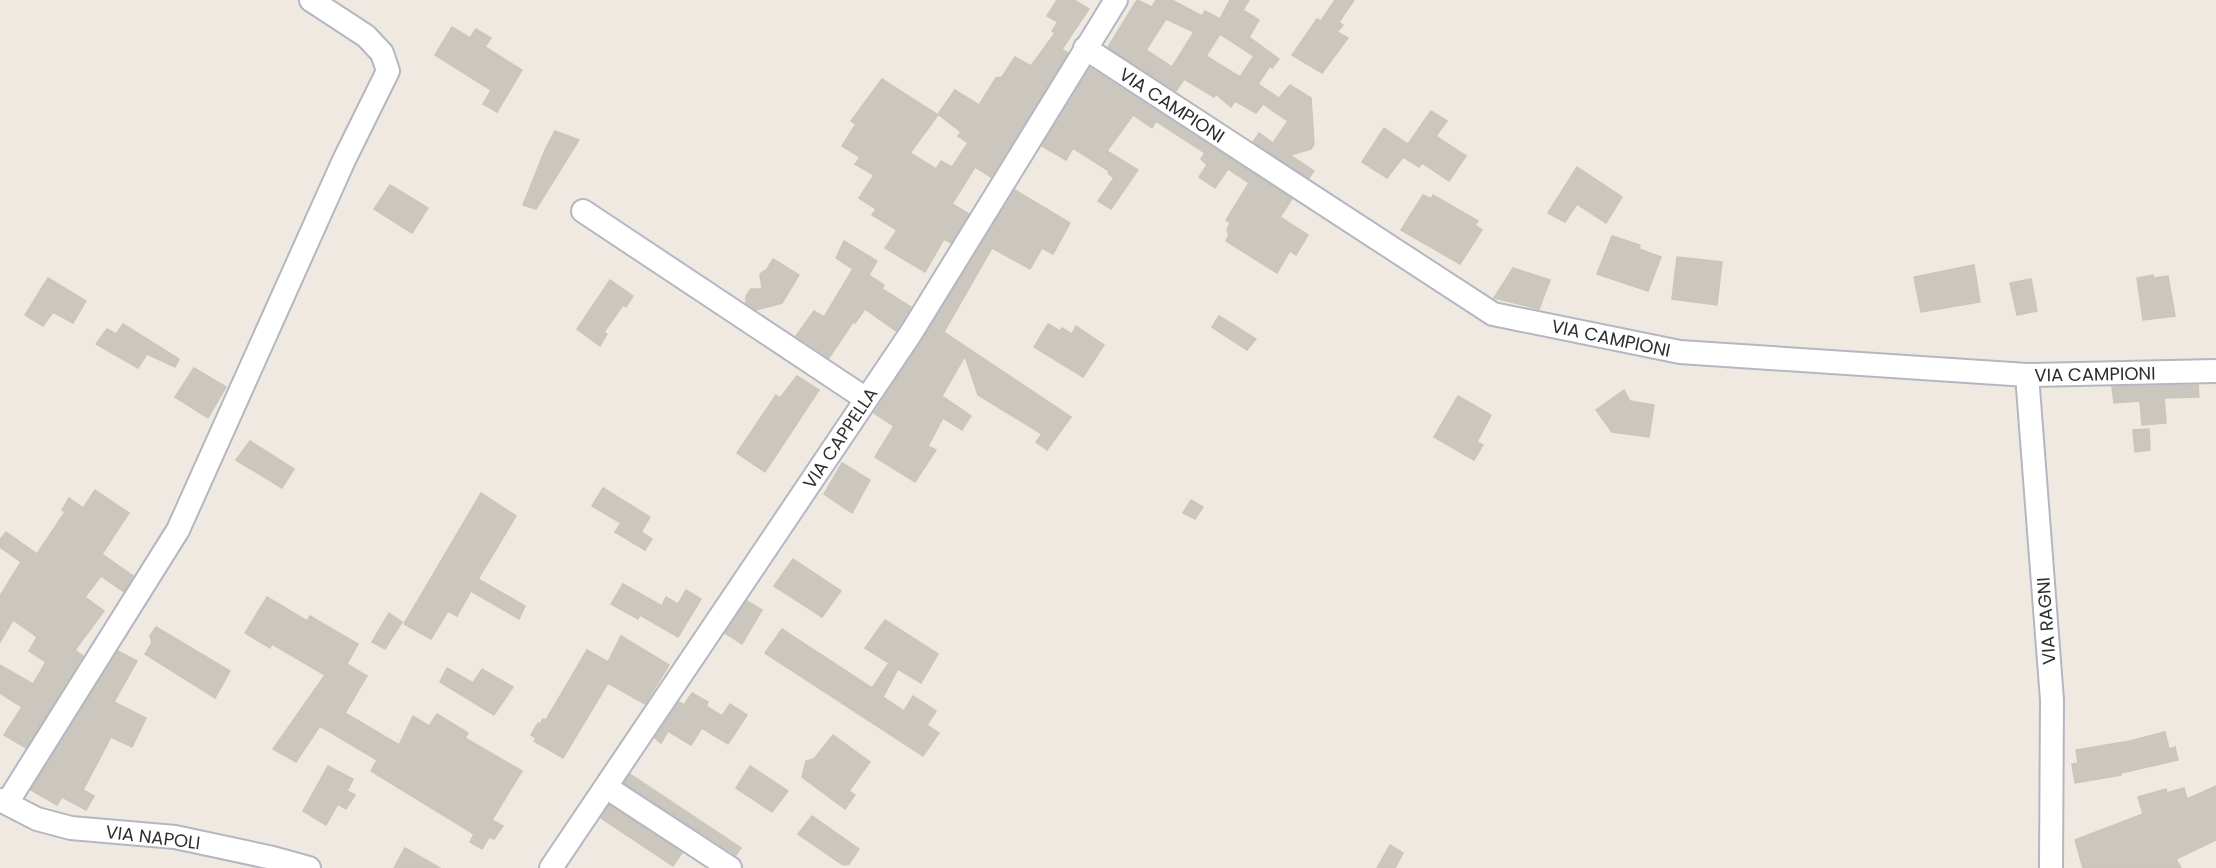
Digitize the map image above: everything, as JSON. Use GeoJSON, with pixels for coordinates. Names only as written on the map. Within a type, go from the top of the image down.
{"type":"FeatureCollection","features":[{"type":"Feature","properties":{"kind":"street"},"geometry":{"type":"LineString","coordinates":[[4,801],[178,530],[344,160],[388,71],[382,53],[366,36],[311,0]]}},
{"type":"Feature","properties":{"kind":"street","name":"VIA CAPPELLA"},"geometry":{"type":"LineString","coordinates":[[551,868],[917,323],[1116,0]]}},
{"type":"Feature","properties":{"kind":"street","name":"VIA CAMPIONI"},"geometry":{"type":"LineString","coordinates":[[1085,48],[1493,314],[1680,352],[2027,375],[2216,371]]}},
{"type":"Feature","properties":{"kind":"street"},"geometry":{"type":"LineString","coordinates":[[584,211],[866,399]]}},
{"type":"Feature","properties":{"kind":"street","name":"VIA RAGNI"},"geometry":{"type":"LineString","coordinates":[[2027,375],[2052,700],[2051,868]]}},
{"type":"Feature","properties":{"kind":"street"},"geometry":{"type":"LineString","coordinates":[[606,787],[730,868]]}},
{"type":"Feature","properties":{"kind":"street","name":"VIA NAPOLI"},"geometry":{"type":"LineString","coordinates":[[4,801],[37,819],[71,828],[175,837],[262,855],[309,868]]}},
{"type":"Feature","properties":{"kind":"building"},"geometry":{"type":"Polygon","coordinates":[[[1057,0],[1074,0],[1089,9],[1062,49],[1068,53],[991,177],[975,167],[952,204],[969,214],[951,243],[944,239],[925,272],[885,248],[897,230],[872,215],[876,209],[859,198],[874,175],[855,164],[860,157],[842,146],[856,124],[851,121],[882,79],[938,115],[910,153],[936,169],[941,161],[952,167],[968,143],[958,136],[961,132],[938,114],[955,90],[979,105],[996,78],[1002,77],[1015,57],[1031,66],[1055,33],[1052,31],[1058,22],[1047,16],[1057,0]]]}},
{"type":"Feature","properties":{"kind":"building"},"geometry":{"type":"Polygon","coordinates":[[[1137,0],[1152,7],[1156,0],[1172,0],[1202,16],[1205,11],[1220,19],[1230,0],[1249,0],[1243,10],[1259,20],[1249,37],[1279,59],[1272,68],[1270,66],[1258,84],[1279,98],[1290,85],[1311,98],[1314,144],[1311,149],[1290,155],[1314,171],[1309,178],[1253,142],[1259,133],[1273,143],[1288,121],[1263,104],[1256,113],[1235,101],[1231,107],[1216,94],[1214,97],[1184,79],[1176,91],[1108,47],[1137,0]],[[1166,19],[1146,50],[1172,67],[1194,32],[1166,19]],[[1220,34],[1206,56],[1240,77],[1254,56],[1220,34]]]}},
{"type":"Feature","properties":{"kind":"building"},"geometry":{"type":"Polygon","coordinates":[[[1335,0],[1354,0],[1339,22],[1343,25],[1337,32],[1348,38],[1322,73],[1292,55],[1317,19],[1321,21],[1335,0]]]}},
{"type":"Feature","properties":{"kind":"building"},"geometry":{"type":"Polygon","coordinates":[[[452,27],[470,38],[476,29],[491,38],[485,47],[522,70],[497,112],[483,104],[491,90],[435,55],[452,27]]]}},
{"type":"Feature","properties":{"kind":"building"},"geometry":{"type":"Polygon","coordinates":[[[1090,68],[1292,199],[1280,217],[1308,235],[1296,255],[1290,251],[1277,273],[1226,241],[1230,223],[1226,220],[1249,183],[1228,169],[1215,188],[1199,177],[1207,165],[1201,159],[1205,153],[1156,121],[1152,128],[1133,115],[1107,151],[1138,170],[1111,209],[1098,201],[1114,178],[1108,173],[1109,171],[1073,148],[1066,160],[1042,146],[1090,68]]]}},
{"type":"Feature","properties":{"kind":"building"},"geometry":{"type":"Polygon","coordinates":[[[1431,111],[1447,121],[1436,136],[1466,156],[1449,181],[1422,163],[1419,167],[1403,157],[1387,178],[1362,162],[1384,128],[1408,144],[1431,111]]]}},
{"type":"Feature","properties":{"kind":"building"},"geometry":{"type":"Polygon","coordinates":[[[555,131],[579,140],[536,209],[523,205],[545,150],[555,131]]]}},
{"type":"Feature","properties":{"kind":"building"},"geometry":{"type":"Polygon","coordinates":[[[1577,167],[1622,197],[1606,223],[1577,204],[1565,222],[1548,213],[1577,167]]]}},
{"type":"Feature","properties":{"kind":"building"},"geometry":{"type":"Polygon","coordinates":[[[390,185],[428,208],[412,233],[374,209],[390,185]]]}},
{"type":"Feature","properties":{"kind":"building"},"geometry":{"type":"Polygon","coordinates":[[[1015,190],[1070,223],[1053,254],[1042,248],[1030,269],[992,248],[944,332],[1071,417],[1047,450],[1036,442],[1042,434],[978,395],[965,356],[942,396],[971,416],[962,430],[943,418],[928,446],[936,450],[915,482],[875,457],[894,426],[874,413],[1015,190]]]}},
{"type":"Feature","properties":{"kind":"building"},"geometry":{"type":"Polygon","coordinates":[[[1423,195],[1431,199],[1433,195],[1478,221],[1475,225],[1482,230],[1460,264],[1401,230],[1423,195]]]}},
{"type":"Feature","properties":{"kind":"building"},"geometry":{"type":"Polygon","coordinates":[[[1612,236],[1640,245],[1639,249],[1661,257],[1648,291],[1597,274],[1612,236]]]}},
{"type":"Feature","properties":{"kind":"building"},"geometry":{"type":"Polygon","coordinates":[[[844,241],[877,261],[869,275],[884,285],[882,289],[911,307],[896,331],[865,309],[855,323],[853,322],[829,358],[796,336],[814,311],[824,317],[853,269],[836,258],[844,241]]]}},
{"type":"Feature","properties":{"kind":"building"},"geometry":{"type":"Polygon","coordinates":[[[1677,257],[1722,262],[1717,305],[1672,299],[1677,257]]]}},
{"type":"Feature","properties":{"kind":"building"},"geometry":{"type":"Polygon","coordinates":[[[773,259],[799,275],[782,303],[756,310],[746,303],[746,296],[751,289],[762,289],[760,274],[767,269],[773,259]]]}},
{"type":"Feature","properties":{"kind":"building"},"geometry":{"type":"Polygon","coordinates":[[[1974,265],[1980,302],[1921,312],[1914,277],[1974,265]]]}},
{"type":"Feature","properties":{"kind":"building"},"geometry":{"type":"Polygon","coordinates":[[[1513,268],[1550,280],[1539,309],[1494,298],[1513,268]]]}},
{"type":"Feature","properties":{"kind":"building"},"geometry":{"type":"Polygon","coordinates":[[[2153,275],[2154,278],[2168,276],[2175,316],[2143,320],[2137,278],[2153,275]]]}},
{"type":"Feature","properties":{"kind":"building"},"geometry":{"type":"Polygon","coordinates":[[[48,278],[86,301],[73,323],[53,312],[43,326],[25,315],[48,278]]]}},
{"type":"Feature","properties":{"kind":"building"},"geometry":{"type":"Polygon","coordinates":[[[2031,279],[2037,311],[2017,315],[2010,283],[2031,279]]]}},
{"type":"Feature","properties":{"kind":"building"},"geometry":{"type":"Polygon","coordinates":[[[610,280],[633,296],[626,307],[623,305],[604,332],[607,334],[600,346],[577,329],[610,280]]]}},
{"type":"Feature","properties":{"kind":"building"},"geometry":{"type":"Polygon","coordinates":[[[1219,316],[1256,339],[1247,350],[1212,327],[1219,316]]]}},
{"type":"Feature","properties":{"kind":"building"},"geometry":{"type":"Polygon","coordinates":[[[123,324],[179,359],[175,367],[147,354],[138,368],[96,344],[107,329],[116,334],[123,324]]]}},
{"type":"Feature","properties":{"kind":"building"},"geometry":{"type":"Polygon","coordinates":[[[1048,324],[1060,331],[1062,328],[1072,334],[1076,326],[1104,345],[1083,377],[1034,347],[1048,324]]]}},
{"type":"Feature","properties":{"kind":"building"},"geometry":{"type":"Polygon","coordinates":[[[194,368],[226,387],[208,418],[175,397],[194,368]]]}},
{"type":"Feature","properties":{"kind":"building"},"geometry":{"type":"Polygon","coordinates":[[[797,376],[819,390],[765,472],[737,453],[776,395],[780,398],[797,376]]]}},
{"type":"Feature","properties":{"kind":"building"},"geometry":{"type":"Polygon","coordinates":[[[2198,385],[2199,397],[2164,398],[2166,423],[2142,425],[2140,401],[2114,403],[2112,387],[2198,385]]]}},
{"type":"Feature","properties":{"kind":"building"},"geometry":{"type":"Polygon","coordinates":[[[1624,390],[1630,401],[1654,405],[1649,437],[1612,432],[1596,410],[1624,390]]]}},
{"type":"Feature","properties":{"kind":"building"},"geometry":{"type":"Polygon","coordinates":[[[1458,396],[1491,415],[1477,442],[1483,445],[1474,460],[1434,437],[1458,396]]]}},
{"type":"Feature","properties":{"kind":"building"},"geometry":{"type":"Polygon","coordinates":[[[2149,429],[2150,450],[2135,452],[2133,430],[2149,429]]]}},
{"type":"Feature","properties":{"kind":"building"},"geometry":{"type":"Polygon","coordinates":[[[250,441],[294,469],[282,488],[236,460],[250,441]]]}},
{"type":"Feature","properties":{"kind":"building"},"geometry":{"type":"Polygon","coordinates":[[[842,463],[870,480],[852,513],[824,494],[842,463]]]}},
{"type":"Feature","properties":{"kind":"building"},"geometry":{"type":"Polygon","coordinates":[[[603,488],[650,517],[641,532],[652,539],[645,550],[615,532],[621,523],[592,506],[603,488]]]}},
{"type":"Feature","properties":{"kind":"building"},"geometry":{"type":"Polygon","coordinates":[[[95,490],[129,513],[102,554],[133,576],[124,592],[101,576],[85,597],[104,611],[75,650],[83,656],[26,748],[4,735],[22,707],[0,693],[0,665],[33,684],[46,662],[29,651],[37,637],[13,620],[0,642],[0,596],[21,562],[0,547],[0,540],[6,532],[37,554],[65,512],[62,510],[69,498],[83,508],[95,490]]]}},
{"type":"Feature","properties":{"kind":"building"},"geometry":{"type":"Polygon","coordinates":[[[481,493],[516,516],[478,579],[525,606],[519,619],[471,591],[457,616],[448,611],[431,639],[404,624],[481,493]]]}},
{"type":"Feature","properties":{"kind":"building"},"geometry":{"type":"Polygon","coordinates":[[[1191,500],[1203,507],[1195,519],[1183,513],[1191,500]]]}},
{"type":"Feature","properties":{"kind":"building"},"geometry":{"type":"Polygon","coordinates":[[[793,559],[841,591],[822,617],[774,586],[793,559]]]}},
{"type":"Feature","properties":{"kind":"building"},"geometry":{"type":"Polygon","coordinates":[[[623,584],[662,606],[666,597],[678,604],[686,590],[701,599],[678,637],[640,615],[638,619],[611,604],[623,584]]]}},
{"type":"Feature","properties":{"kind":"building"},"geometry":{"type":"Polygon","coordinates":[[[267,597],[307,621],[310,616],[358,644],[347,664],[367,676],[345,713],[399,745],[413,716],[429,726],[437,714],[468,733],[465,738],[522,771],[492,820],[503,826],[494,839],[489,837],[482,849],[470,842],[474,834],[371,771],[377,760],[320,726],[296,762],[273,749],[325,675],[272,644],[270,648],[245,633],[267,597]]]}},
{"type":"Feature","properties":{"kind":"building"},"geometry":{"type":"Polygon","coordinates":[[[747,601],[762,610],[742,644],[725,633],[747,601]]]}},
{"type":"Feature","properties":{"kind":"building"},"geometry":{"type":"Polygon","coordinates":[[[389,613],[402,622],[385,649],[372,642],[389,613]]]}},
{"type":"Feature","properties":{"kind":"building"},"geometry":{"type":"Polygon","coordinates":[[[885,620],[938,654],[921,683],[898,669],[883,697],[904,711],[913,696],[936,711],[927,725],[939,733],[923,756],[765,653],[782,629],[872,688],[889,663],[865,648],[885,620]]]}},
{"type":"Feature","properties":{"kind":"building"},"geometry":{"type":"Polygon","coordinates":[[[156,627],[230,671],[215,698],[145,654],[152,643],[150,636],[156,627]]]}},
{"type":"Feature","properties":{"kind":"building"},"geometry":{"type":"Polygon","coordinates":[[[621,636],[669,665],[645,704],[608,683],[563,758],[534,741],[536,738],[531,735],[538,723],[540,724],[543,719],[546,720],[587,650],[608,662],[621,636]]]}},
{"type":"Feature","properties":{"kind":"building"},"geometry":{"type":"Polygon","coordinates":[[[118,651],[137,661],[114,702],[146,718],[132,747],[111,737],[83,790],[94,796],[86,810],[62,797],[57,805],[31,790],[118,651]]]}},
{"type":"Feature","properties":{"kind":"building"},"geometry":{"type":"Polygon","coordinates":[[[447,668],[473,683],[482,669],[513,687],[494,715],[440,682],[447,668]]]}},
{"type":"Feature","properties":{"kind":"building"},"geometry":{"type":"Polygon","coordinates":[[[692,693],[708,702],[706,706],[722,716],[730,704],[747,715],[728,744],[702,728],[691,745],[668,731],[661,743],[655,738],[679,702],[684,705],[692,693]]]}},
{"type":"Feature","properties":{"kind":"building"},"geometry":{"type":"Polygon","coordinates":[[[2165,732],[2169,749],[2175,747],[2178,760],[2121,773],[2121,775],[2075,783],[2072,764],[2078,763],[2076,750],[2130,741],[2165,732]]]}},
{"type":"Feature","properties":{"kind":"building"},"geometry":{"type":"Polygon","coordinates":[[[833,735],[870,762],[849,791],[855,795],[845,809],[802,777],[806,761],[814,759],[833,735]]]}},
{"type":"Feature","properties":{"kind":"building"},"geometry":{"type":"Polygon","coordinates":[[[328,766],[353,779],[347,791],[355,795],[346,809],[338,804],[326,825],[303,811],[328,766]]]}},
{"type":"Feature","properties":{"kind":"building"},"geometry":{"type":"Polygon","coordinates":[[[750,766],[788,791],[772,812],[736,788],[750,766]]]}},
{"type":"Feature","properties":{"kind":"building"},"geometry":{"type":"Polygon","coordinates":[[[630,774],[741,848],[736,855],[624,783],[630,774]]]}},
{"type":"Feature","properties":{"kind":"building"},"geometry":{"type":"Polygon","coordinates":[[[2216,786],[2216,840],[2176,859],[2181,868],[2083,868],[2075,840],[2143,814],[2138,797],[2166,789],[2167,793],[2184,788],[2187,799],[2216,786]]]}},
{"type":"Feature","properties":{"kind":"building"},"geometry":{"type":"Polygon","coordinates":[[[609,805],[682,853],[673,866],[601,818],[609,805]]]}},
{"type":"Feature","properties":{"kind":"building"},"geometry":{"type":"Polygon","coordinates":[[[812,816],[859,849],[849,864],[843,865],[798,834],[812,816]]]}},
{"type":"Feature","properties":{"kind":"building"},"geometry":{"type":"Polygon","coordinates":[[[1390,845],[1403,853],[1395,868],[1377,868],[1390,845]]]}},
{"type":"Feature","properties":{"kind":"building"},"geometry":{"type":"Polygon","coordinates":[[[405,848],[440,868],[394,868],[405,848]]]}}]}
